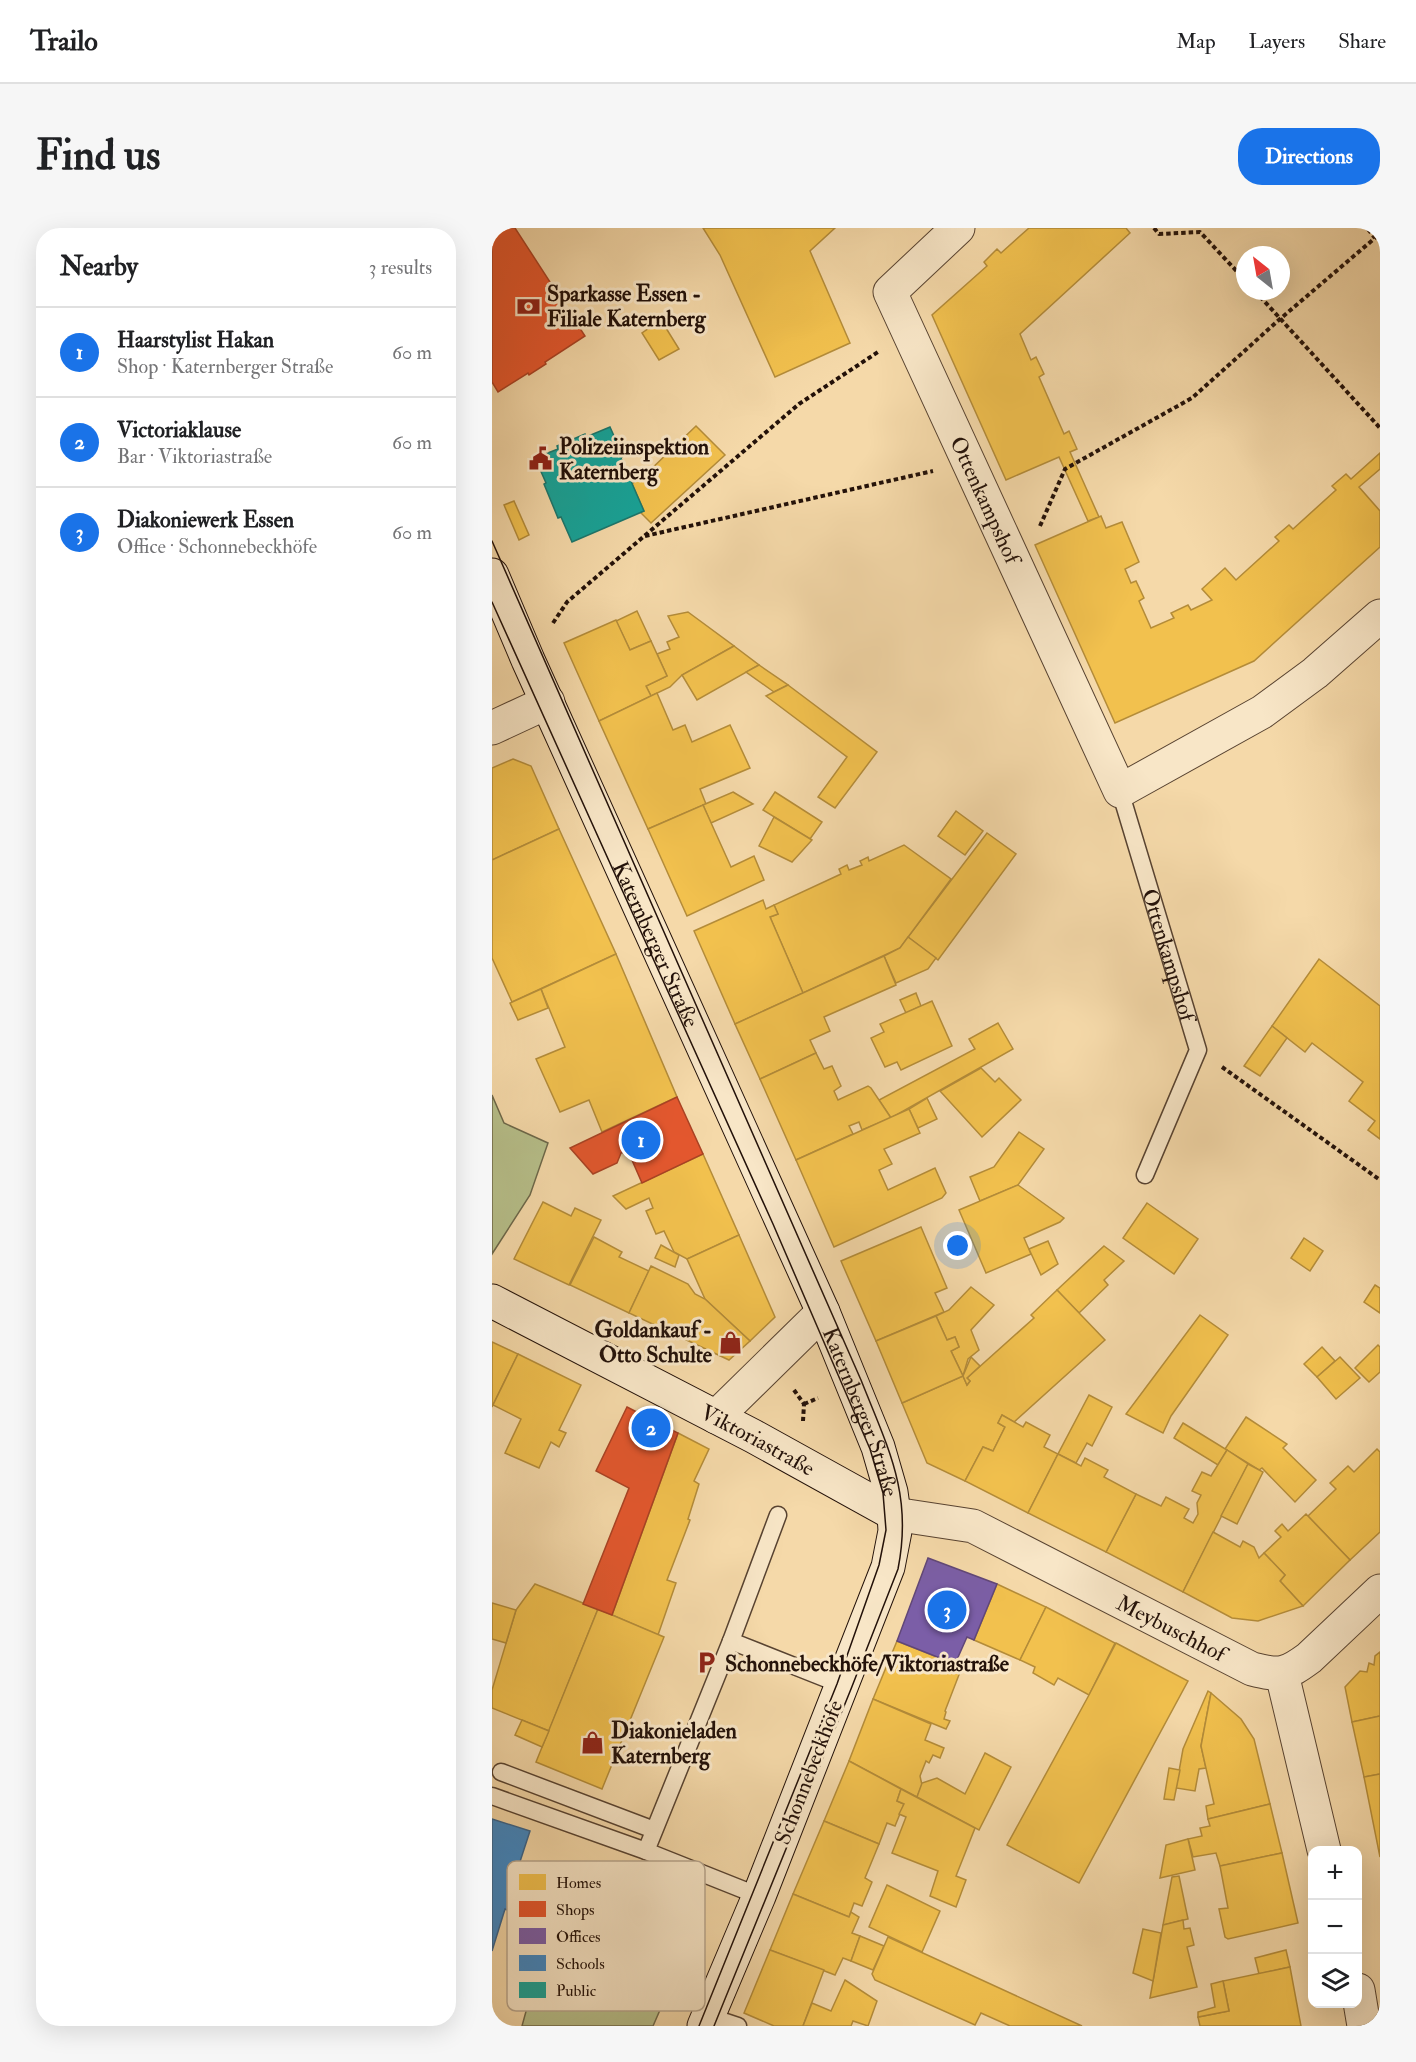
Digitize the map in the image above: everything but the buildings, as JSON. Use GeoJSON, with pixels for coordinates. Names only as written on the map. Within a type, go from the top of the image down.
{"type":"FeatureCollection","features":[{"type":"Feature","properties":{"kind":"street","name":"Ottenkampshof"},"geometry":{"type":"LineString","coordinates":[[958,228],[890,292],[1120,791]]}},
{"type":"Feature","properties":{"kind":"street","name":"Katernberger Straße"},"geometry":{"type":"LineString","coordinates":[[492,575],[823,1312],[878,1447],[889,1483],[894,1514]]}},
{"type":"Feature","properties":{"kind":"street"},"geometry":{"type":"LineString","coordinates":[[1120,791],[1262,712],[1315,673],[1380,616]]}},
{"type":"Feature","properties":{"kind":"street"},"geometry":{"type":"LineString","coordinates":[[492,728],[548,702]]}},
{"type":"Feature","properties":{"kind":"street","name":"Viktoriastraße"},"geometry":{"type":"LineString","coordinates":[[492,1301],[716,1417],[894,1514]]}},
{"type":"Feature","properties":{"kind":"street","name":"Katernberger Straße"},"geometry":{"type":"LineString","coordinates":[[716,1417],[823,1312]]}},
{"type":"Feature","properties":{"kind":"street","name":"Meybuschhof"},"geometry":{"type":"LineString","coordinates":[[894,1514],[973,1526],[1252,1669],[1282,1674]]}},
{"type":"Feature","properties":{"kind":"street","name":"Schonnebeckhöfe"},"geometry":{"type":"LineString","coordinates":[[717,2023],[759,1896],[888,1567],[895,1531],[894,1514]]}},
{"type":"Feature","properties":{"kind":"street"},"geometry":{"type":"LineString","coordinates":[[1323,1846],[1282,1674],[1296,1668],[1309,1658],[1380,1591]]}},
{"type":"Feature","properties":{"kind":"street"},"geometry":{"type":"LineString","coordinates":[[1361,2008],[1364,2026]]}},
{"type":"Feature","properties":{"kind":"lane","name":"Ottenkampshof"},"geometry":{"type":"LineString","coordinates":[[1120,791],[1198,1050]]}},
{"type":"Feature","properties":{"kind":"lane"},"geometry":{"type":"LineString","coordinates":[[1145,1175],[1198,1050]]}},
{"type":"Feature","properties":{"kind":"lane"},"geometry":{"type":"LineString","coordinates":[[646,1851],[731,1641],[778,1515]]}},
{"type":"Feature","properties":{"kind":"lane"},"geometry":{"type":"LineString","coordinates":[[731,1641],[842,1685]]}},
{"type":"Feature","properties":{"kind":"lane"},"geometry":{"type":"LineString","coordinates":[[501,1772],[654,1830]]}},
{"type":"Feature","properties":{"kind":"lane"},"geometry":{"type":"LineString","coordinates":[[492,1796],[671,1861]]}},
{"type":"Feature","properties":{"kind":"lane"},"geometry":{"type":"LineString","coordinates":[[705,1874],[759,1896]]}},
{"type":"Feature","properties":{"kind":"path"},"geometry":{"type":"LineString","coordinates":[[1154,228],[1159,234],[1200,232],[1236,270]]}},
{"type":"Feature","properties":{"kind":"path"},"geometry":{"type":"LineString","coordinates":[[1020,574],[1065,469],[1192,398],[1375,238],[1367,228]]}},
{"type":"Feature","properties":{"kind":"path"},"geometry":{"type":"LineString","coordinates":[[1263,300],[1380,428]]}},
{"type":"Feature","properties":{"kind":"path"},"geometry":{"type":"LineString","coordinates":[[519,638],[551,626],[567,602],[800,404],[908,331]]}},
{"type":"Feature","properties":{"kind":"path"},"geometry":{"type":"LineString","coordinates":[[644,536],[969,463]]}},
{"type":"Feature","properties":{"kind":"path"},"geometry":{"type":"LineString","coordinates":[[1198,1050],[1380,1180]]}},
{"type":"Feature","properties":{"kind":"green space"},"geometry":{"type":"Polygon","coordinates":[[[492,1095],[504,1123],[548,1143],[530,1195],[492,1254],[492,1095]]]}},
{"type":"Feature","properties":{"kind":"green space"},"geometry":{"type":"Polygon","coordinates":[[[526,2011],[660,2011],[653,2026],[522,2026],[526,2011]]]}},
{"type":"Feature","properties":{"kind":"tram line"},"geometry":{"type":"LineString","coordinates":[[492,541],[861,1380],[889,1450],[900,1494],[902,1542],[898,1569],[714,2026]]}},
{"type":"Feature","properties":{"kind":"tram line"},"geometry":{"type":"LineString","coordinates":[[492,602],[773,1224],[870,1449],[883,1493],[886,1530],[879,1565],[837,1684],[699,2026]]}},
{"type":"Feature","properties":{"kind":"place","name":"Sparkasse Essen - Filiale Katernberg"},"geometry":{"type":"Point","coordinates":[529,306]}},
{"type":"Feature","properties":{"kind":"place","name":"Polizeiinspektion Katernberg"},"geometry":{"type":"Point","coordinates":[541,459]}},
{"type":"Feature","properties":{"kind":"place","name":"Haarstylist Hakan"},"geometry":{"type":"Point","coordinates":[641,1140]}},
{"type":"Feature","properties":{"kind":"place","name":"Goldankauf - Otto Schulte"},"geometry":{"type":"Point","coordinates":[730,1342]}},
{"type":"Feature","properties":{"kind":"place","name":"Victoriaklause"},"geometry":{"type":"Point","coordinates":[651,1428]}},
{"type":"Feature","properties":{"kind":"place","name":"Diakoniewerk Essen"},"geometry":{"type":"Point","coordinates":[947,1610]}},
{"type":"Feature","properties":{"kind":"place","name":"Schonnebeckhöfe/Viktoriastraße"},"geometry":{"type":"Point","coordinates":[707,1663]}},
{"type":"Feature","properties":{"kind":"place","name":"Diakonieladen Katernberg"},"geometry":{"type":"Point","coordinates":[593,1743]}}]}
